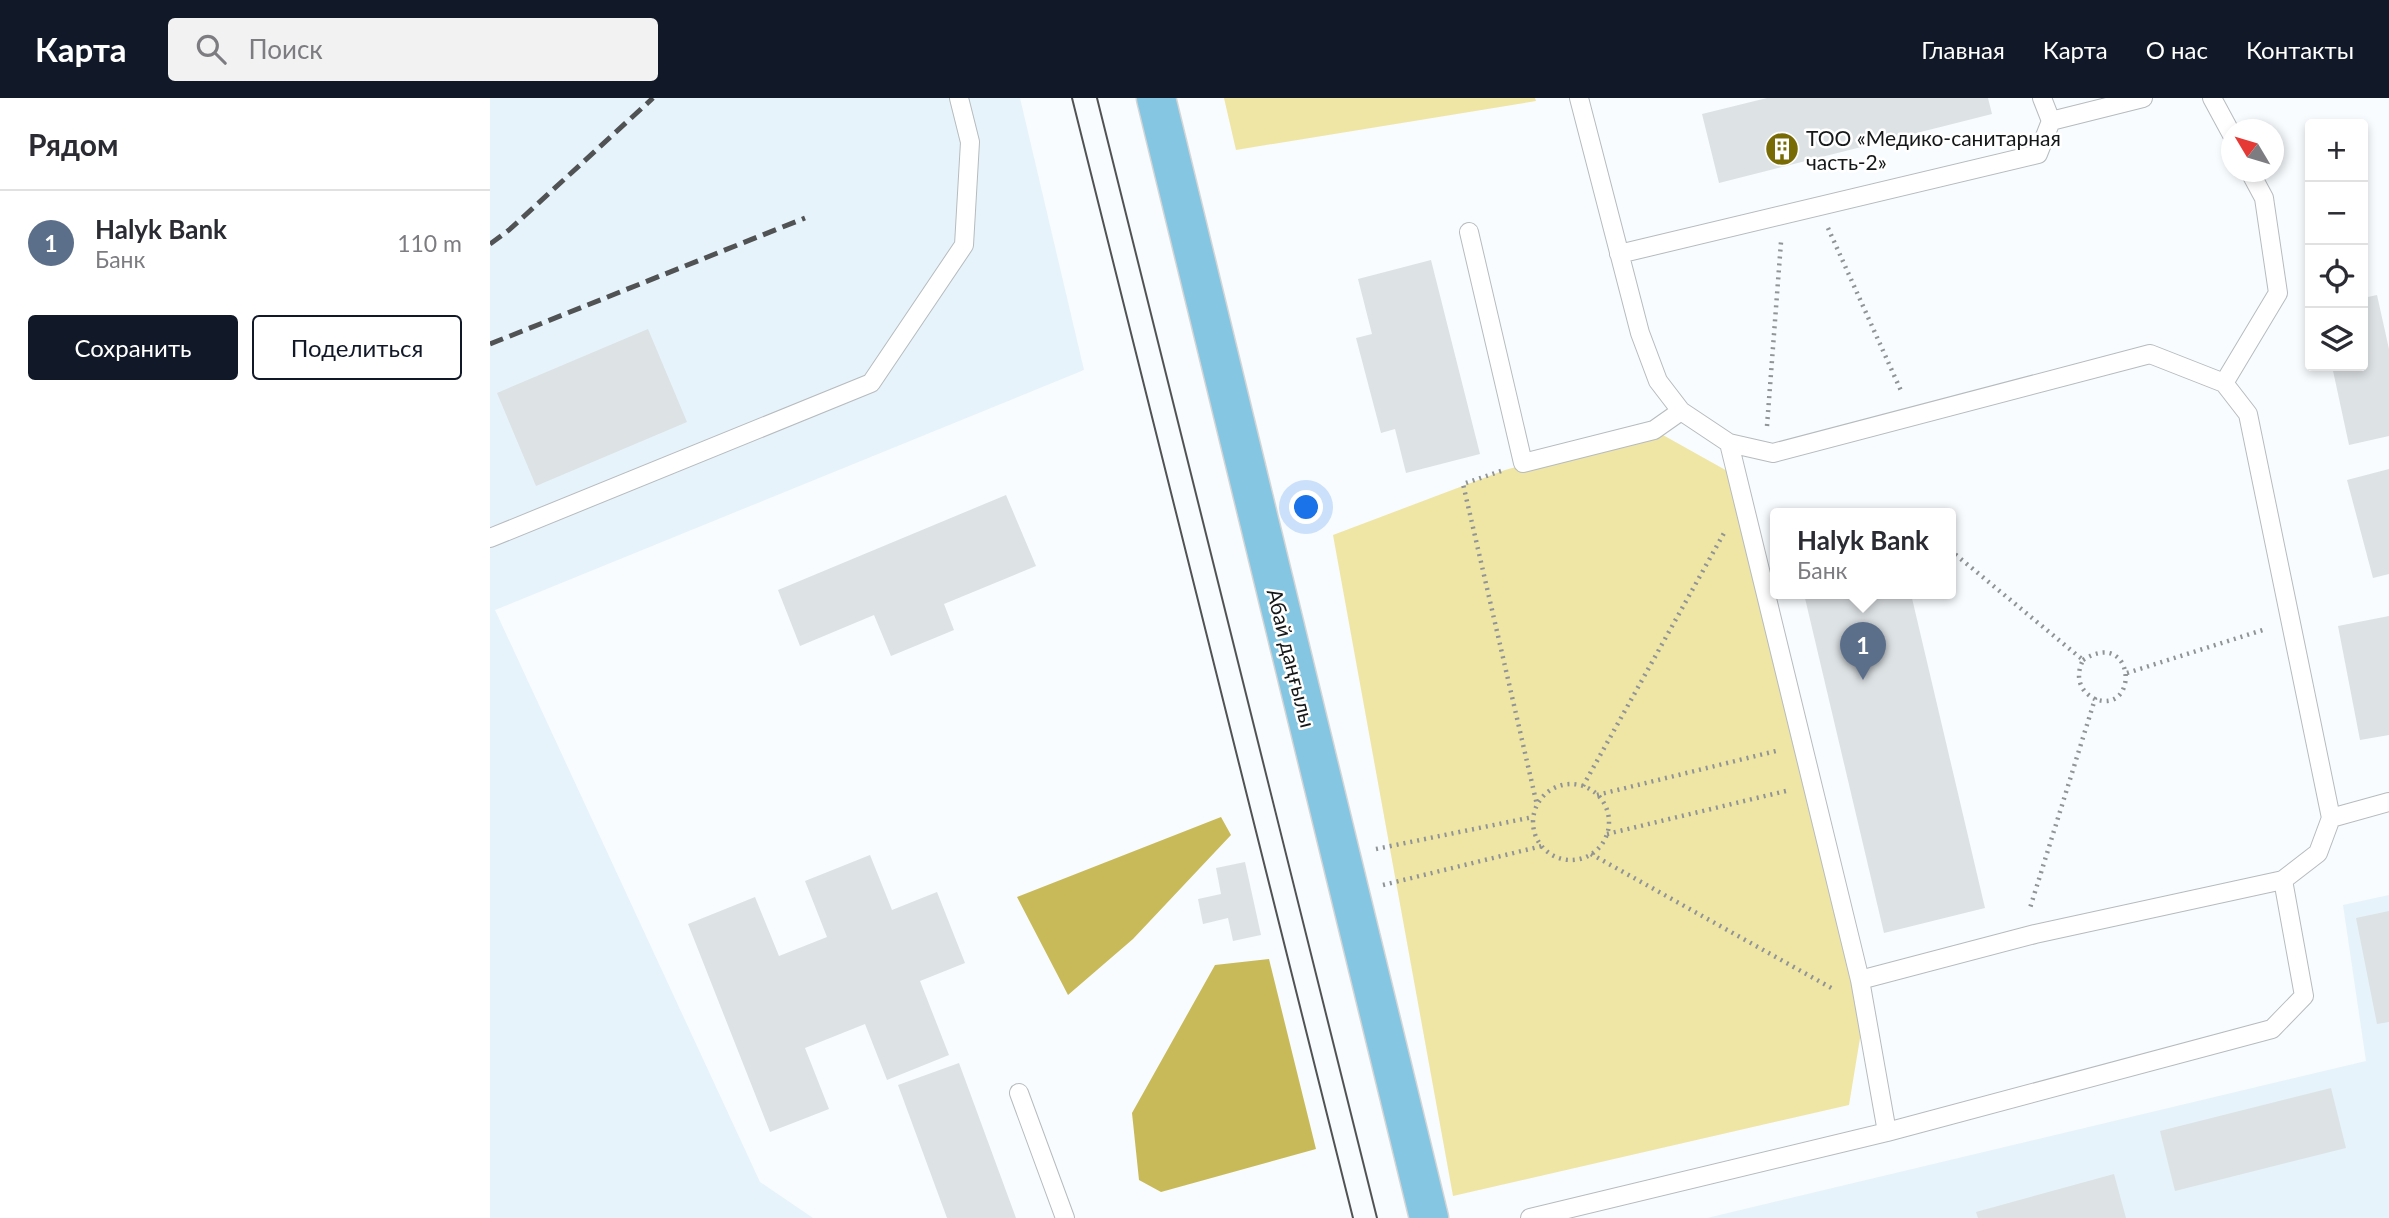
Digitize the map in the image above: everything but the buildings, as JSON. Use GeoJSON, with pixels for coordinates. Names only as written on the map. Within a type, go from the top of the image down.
{"type":"FeatureCollection","features":[{"type":"Feature","properties":{"kind":"main road","name":"Абай даңғылы"},"geometry":{"type":"LineString","coordinates":[[1156,98],[1429,1218]]}},
{"type":"Feature","properties":{"kind":"lane"},"geometry":{"type":"LineString","coordinates":[[490,538],[871,383],[964,245],[970,142],[959,98]]}},
{"type":"Feature","properties":{"kind":"lane"},"geometry":{"type":"LineString","coordinates":[[1579,98],[1640,333],[1658,381],[1681,411],[1729,443],[1773,453],[2150,354],[2224,383],[2248,414],[2331,818],[2318,853],[2283,880],[2035,934],[1860,980]]}},
{"type":"Feature","properties":{"kind":"lane"},"geometry":{"type":"LineString","coordinates":[[1619,254],[2038,154],[2051,121],[2042,98]]}},
{"type":"Feature","properties":{"kind":"lane"},"geometry":{"type":"LineString","coordinates":[[2051,121],[2143,98]]}},
{"type":"Feature","properties":{"kind":"lane"},"geometry":{"type":"LineString","coordinates":[[2212,98],[2223,119]]}},
{"type":"Feature","properties":{"kind":"lane"},"geometry":{"type":"LineString","coordinates":[[2224,383],[2278,293],[2264,198],[2255,182]]}},
{"type":"Feature","properties":{"kind":"lane"},"geometry":{"type":"LineString","coordinates":[[1469,232],[1522,463],[1654,430],[1681,411]]}},
{"type":"Feature","properties":{"kind":"lane"},"geometry":{"type":"LineString","coordinates":[[1729,443],[1860,980],[1887,1132]]}},
{"type":"Feature","properties":{"kind":"lane"},"geometry":{"type":"LineString","coordinates":[[2331,818],[2389,802]]}},
{"type":"Feature","properties":{"kind":"lane"},"geometry":{"type":"LineString","coordinates":[[1530,1218],[1887,1132],[2272,1029],[2304,996],[2283,880]]}},
{"type":"Feature","properties":{"kind":"lane"},"geometry":{"type":"LineString","coordinates":[[1019,1094],[1065,1218]]}},
{"type":"Feature","properties":{"kind":"path"},"geometry":{"type":"LineString","coordinates":[[1819,206],[1912,416]]}},
{"type":"Feature","properties":{"kind":"path"},"geometry":{"type":"LineString","coordinates":[[1765,451],[1784,215]]}},
{"type":"Feature","properties":{"kind":"path"},"geometry":{"type":"LineString","coordinates":[[1522,463],[1463,484],[1537,805]]}},
{"type":"Feature","properties":{"kind":"path"},"geometry":{"type":"LineString","coordinates":[[1583,786],[1743,499]]}},
{"type":"Feature","properties":{"kind":"path"},"geometry":{"type":"LineString","coordinates":[[1956,554],[2083,660]]}},
{"type":"Feature","properties":{"kind":"path"},"geometry":{"type":"LineString","coordinates":[[2127,673],[2291,621]]}},
{"type":"Feature","properties":{"kind":"path"},"geometry":{"type":"LineString","coordinates":[[2093,653],[2110,653],[2121,661],[2127,673],[2125,686],[2117,696],[2102,701],[2088,696],[2080,684],[2079,673],[2083,660],[2093,653]]}},
{"type":"Feature","properties":{"kind":"path"},"geometry":{"type":"LineString","coordinates":[[2030,909],[2095,699]]}},
{"type":"Feature","properties":{"kind":"path"},"geometry":{"type":"LineString","coordinates":[[1597,795],[1803,745]]}},
{"type":"Feature","properties":{"kind":"path"},"geometry":{"type":"LineString","coordinates":[[1569,784],[1583,786],[1597,795],[1608,814],[1607,834],[1597,850],[1591,854],[1573,860],[1560,859],[1542,846],[1534,830],[1533,817],[1545,794],[1569,784]]}},
{"type":"Feature","properties":{"kind":"path"},"geometry":{"type":"LineString","coordinates":[[1607,834],[1813,784]]}},
{"type":"Feature","properties":{"kind":"path"},"geometry":{"type":"LineString","coordinates":[[1341,857],[1533,817]]}},
{"type":"Feature","properties":{"kind":"path"},"geometry":{"type":"LineString","coordinates":[[1351,892],[1542,846]]}},
{"type":"Feature","properties":{"kind":"path"},"geometry":{"type":"LineString","coordinates":[[1591,854],[1865,1008]]}},
{"type":"Feature","properties":{"kind":"shaded area"},"geometry":{"type":"Polygon","coordinates":[[[490,98],[1020,98],[1084,370],[495,610],[760,1182],[813,1218],[490,1218],[490,98]]]}},
{"type":"Feature","properties":{"kind":"shaded area"},"geometry":{"type":"Polygon","coordinates":[[[1224,98],[1535,98],[1536,101],[1236,150],[1224,98]]]}},
{"type":"Feature","properties":{"kind":"shaded area"},"geometry":{"type":"Polygon","coordinates":[[[1654,430],[1738,477],[1865,1008],[1849,1105],[1453,1196],[1333,535],[1505,470],[1654,430]]]}},
{"type":"Feature","properties":{"kind":"shaded area"},"geometry":{"type":"Polygon","coordinates":[[[1221,817],[1231,835],[1133,939],[1068,995],[1017,897],[1221,817]]]}},
{"type":"Feature","properties":{"kind":"shaded area"},"geometry":{"type":"Polygon","coordinates":[[[2389,895],[2389,1218],[1707,1218],[2366,1061],[2343,905],[2389,895]]]}},
{"type":"Feature","properties":{"kind":"shaded area"},"geometry":{"type":"Polygon","coordinates":[[[1269,959],[1316,1149],[1161,1192],[1139,1180],[1132,1113],[1215,965],[1269,959]]]}},
{"type":"Feature","properties":{"kind":"tram line"},"geometry":{"type":"LineString","coordinates":[[1072,98],[1353,1218]]}},
{"type":"Feature","properties":{"kind":"tram line"},"geometry":{"type":"LineString","coordinates":[[1097,98],[1377,1218]]}},
{"type":"Feature","properties":{"kind":"railway"},"geometry":{"type":"LineString","coordinates":[[490,244],[509,230],[653,98]]}},
{"type":"Feature","properties":{"kind":"railway"},"geometry":{"type":"LineString","coordinates":[[490,344],[805,218]]}},
{"type":"Feature","properties":{"kind":"place","name":"ТОО «Медико-санитарная часть-2»"},"geometry":{"type":"Point","coordinates":[1782,149]}},
{"type":"Feature","properties":{"kind":"place","name":"Halyk Bank"},"geometry":{"type":"Point","coordinates":[1863,680]}}]}
